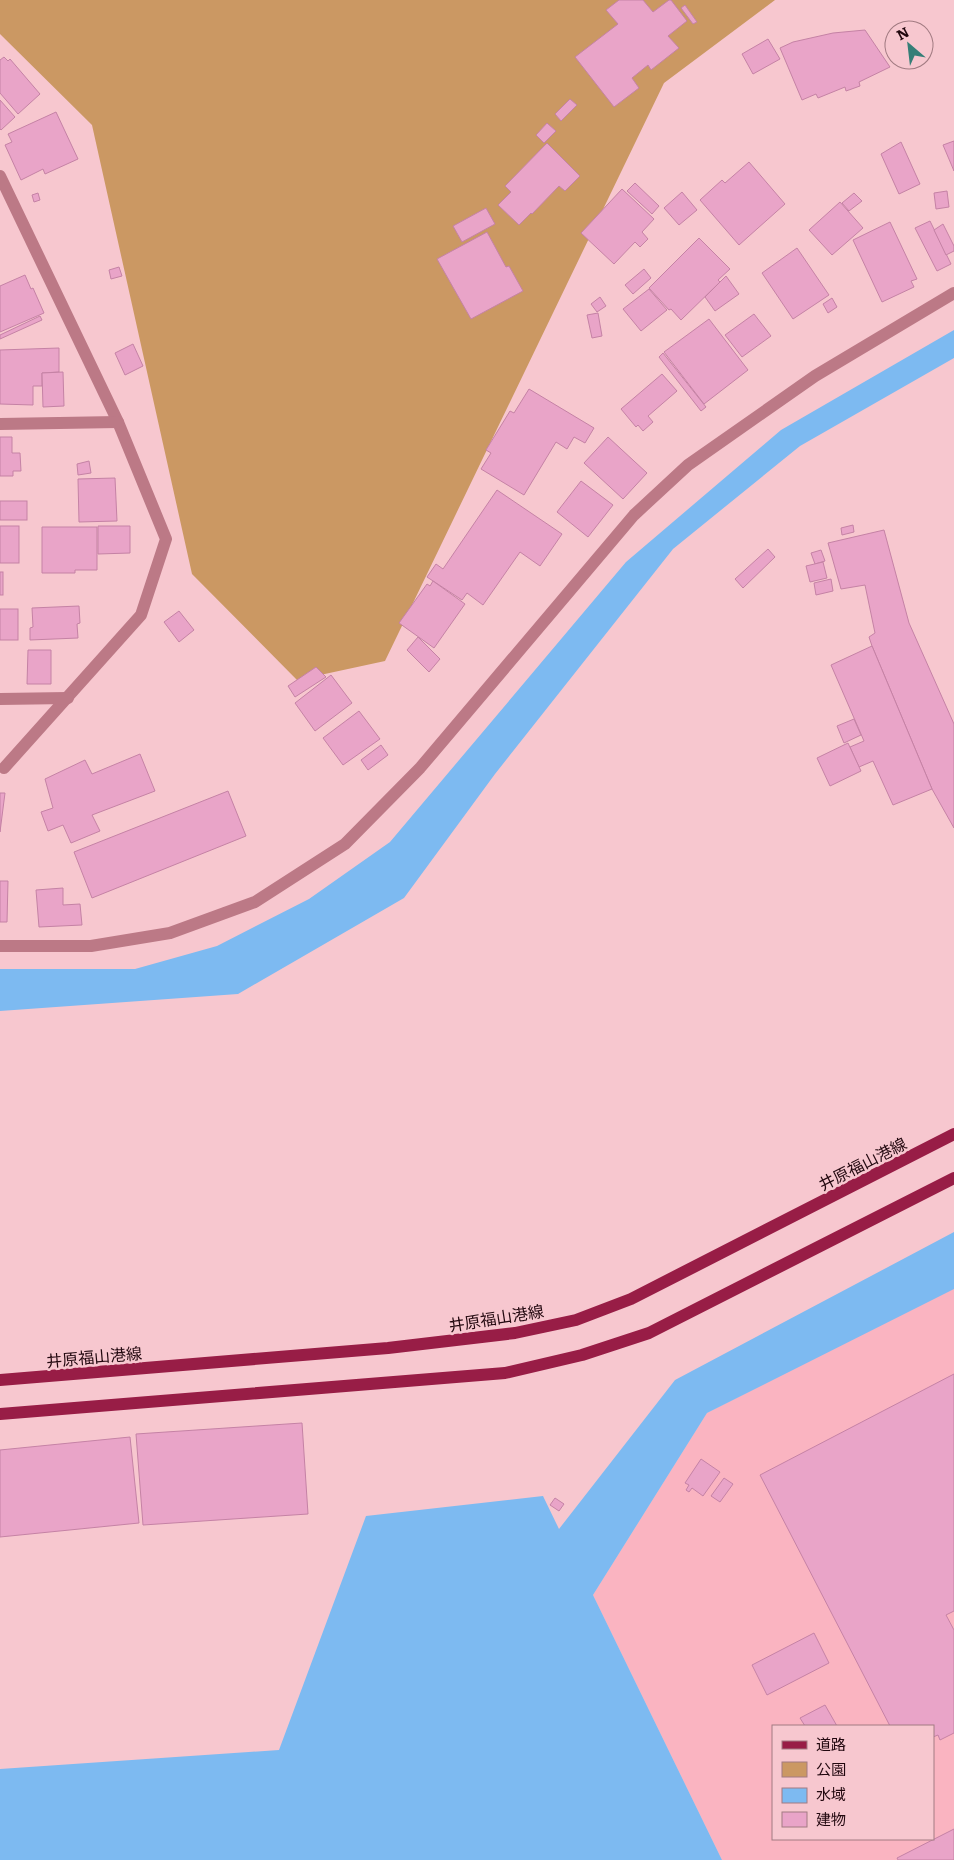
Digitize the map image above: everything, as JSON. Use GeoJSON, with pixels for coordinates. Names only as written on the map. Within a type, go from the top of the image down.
{"type":"FeatureCollection","features":[{"type":"Feature","properties":{"kind":"main road","name":"井原福山港線"},"geometry":{"type":"LineString","coordinates":[[0,1380],[388,1348],[515,1333],[576,1320],[631,1299],[954,1134]]}},
{"type":"Feature","properties":{"kind":"main road"},"geometry":{"type":"LineString","coordinates":[[0,1414],[505,1373],[582,1355],[649,1333],[954,1178]]}},
{"type":"Feature","properties":{"kind":"street"},"geometry":{"type":"LineString","coordinates":[[0,176],[118,422],[166,539],[142,615],[4,768]]}},
{"type":"Feature","properties":{"kind":"street"},"geometry":{"type":"LineString","coordinates":[[0,946],[90,946],[170,933],[255,902],[345,844],[420,768],[634,515],[688,465],[815,376],[954,293]]}},
{"type":"Feature","properties":{"kind":"street"},"geometry":{"type":"LineString","coordinates":[[0,424],[118,422]]}},
{"type":"Feature","properties":{"kind":"street"},"geometry":{"type":"LineString","coordinates":[[0,699],[68,698]]}},
{"type":"Feature","properties":{"kind":"shaded area"},"geometry":{"type":"Polygon","coordinates":[[[954,1286],[954,1860],[722,1860],[593,1595],[707,1413],[954,1286]]]}},
{"type":"Feature","properties":{"kind":"green space"},"geometry":{"type":"Polygon","coordinates":[[[0,0],[775,0],[664,83],[385,661],[297,680],[192,574],[92,125],[0,34],[0,0]]]}},
{"type":"Feature","properties":{"kind":"water"},"geometry":{"type":"Polygon","coordinates":[[[954,330],[954,358],[800,446],[673,549],[495,774],[404,898],[238,994],[0,1011],[0,969],[135,969],[217,946],[309,899],[390,842],[626,562],[781,430],[954,330]]]}},
{"type":"Feature","properties":{"kind":"water"},"geometry":{"type":"Polygon","coordinates":[[[954,1232],[954,1289],[707,1413],[593,1595],[722,1860],[0,1860],[0,1769],[279,1750],[366,1516],[543,1496],[559,1529],[675,1380],[954,1232]]]}},
{"type":"Feature","properties":{"kind":"building"},"geometry":{"type":"Polygon","coordinates":[[[619,0],[643,0],[653,12],[671,0],[687,21],[668,36],[679,48],[651,70],[648,65],[632,78],[639,88],[614,107],[575,57],[618,24],[606,10],[619,0]]]}},
{"type":"Feature","properties":{"kind":"building"},"geometry":{"type":"Polygon","coordinates":[[[685,5],[697,22],[693,24],[681,8],[685,5]]]}},
{"type":"Feature","properties":{"kind":"building"},"geometry":{"type":"Polygon","coordinates":[[[865,30],[884,58],[884,70],[859,82],[860,86],[846,91],[845,87],[818,98],[816,94],[802,100],[780,48],[793,42],[833,33],[865,30]]]}},
{"type":"Feature","properties":{"kind":"building"},"geometry":{"type":"Polygon","coordinates":[[[768,39],[780,59],[753,74],[742,54],[768,39]]]}},
{"type":"Feature","properties":{"kind":"building"},"geometry":{"type":"Polygon","coordinates":[[[4,57],[8,61],[10,59],[40,94],[18,114],[0,93],[0,60],[4,57]]]}},
{"type":"Feature","properties":{"kind":"building"},"geometry":{"type":"Polygon","coordinates":[[[570,99],[577,105],[561,121],[555,114],[570,99]]]}},
{"type":"Feature","properties":{"kind":"building"},"geometry":{"type":"Polygon","coordinates":[[[0,100],[15,117],[1,130],[0,129],[0,100]]]}},
{"type":"Feature","properties":{"kind":"building"},"geometry":{"type":"Polygon","coordinates":[[[56,112],[78,159],[45,174],[43,169],[21,180],[5,145],[12,142],[8,134],[56,112]]]}},
{"type":"Feature","properties":{"kind":"building"},"geometry":{"type":"Polygon","coordinates":[[[547,123],[556,131],[544,143],[536,135],[547,123]]]}},
{"type":"Feature","properties":{"kind":"building"},"geometry":{"type":"Polygon","coordinates":[[[954,141],[954,171],[943,145],[954,141]]]}},
{"type":"Feature","properties":{"kind":"building"},"geometry":{"type":"Polygon","coordinates":[[[901,142],[920,184],[899,194],[881,154],[901,142]]]}},
{"type":"Feature","properties":{"kind":"building"},"geometry":{"type":"Polygon","coordinates":[[[547,143],[580,176],[565,191],[559,186],[519,225],[498,205],[511,192],[505,186],[547,143]]]}},
{"type":"Feature","properties":{"kind":"building"},"geometry":{"type":"Polygon","coordinates":[[[749,162],[785,204],[739,245],[700,200],[722,180],[725,183],[749,162]]]}},
{"type":"Feature","properties":{"kind":"building"},"geometry":{"type":"Polygon","coordinates":[[[635,183],[659,206],[652,214],[627,191],[635,183]]]}},
{"type":"Feature","properties":{"kind":"building"},"geometry":{"type":"Polygon","coordinates":[[[622,189],[654,219],[642,232],[648,239],[640,247],[635,242],[614,264],[581,233],[622,189]]]}},
{"type":"Feature","properties":{"kind":"building"},"geometry":{"type":"Polygon","coordinates":[[[947,191],[949,207],[936,209],[934,193],[947,191]]]}},
{"type":"Feature","properties":{"kind":"building"},"geometry":{"type":"Polygon","coordinates":[[[682,192],[697,210],[679,225],[664,208],[682,192]]]}},
{"type":"Feature","properties":{"kind":"building"},"geometry":{"type":"Polygon","coordinates":[[[38,193],[40,200],[34,202],[32,195],[38,193]]]}},
{"type":"Feature","properties":{"kind":"building"},"geometry":{"type":"Polygon","coordinates":[[[854,193],[862,201],[849,211],[842,203],[854,193]]]}},
{"type":"Feature","properties":{"kind":"building"},"geometry":{"type":"Polygon","coordinates":[[[840,202],[863,228],[832,255],[809,230],[840,202]]]}},
{"type":"Feature","properties":{"kind":"building"},"geometry":{"type":"Polygon","coordinates":[[[486,208],[495,224],[462,242],[453,226],[486,208]]]}},
{"type":"Feature","properties":{"kind":"building"},"geometry":{"type":"Polygon","coordinates":[[[930,221],[951,264],[937,271],[915,228],[930,221]]]}},
{"type":"Feature","properties":{"kind":"building"},"geometry":{"type":"Polygon","coordinates":[[[890,222],[917,279],[911,281],[914,287],[882,302],[853,240],[890,222]]]}},
{"type":"Feature","properties":{"kind":"building"},"geometry":{"type":"Polygon","coordinates":[[[943,224],[954,246],[954,251],[946,255],[934,230],[943,224]]]}},
{"type":"Feature","properties":{"kind":"building"},"geometry":{"type":"Polygon","coordinates":[[[487,232],[506,267],[509,266],[523,291],[471,319],[437,259],[487,232]]]}},
{"type":"Feature","properties":{"kind":"building"},"geometry":{"type":"Polygon","coordinates":[[[699,238],[730,269],[718,280],[720,282],[681,320],[649,288],[699,238]]]}},
{"type":"Feature","properties":{"kind":"building"},"geometry":{"type":"Polygon","coordinates":[[[797,248],[829,295],[793,319],[762,273],[797,248]]]}},
{"type":"Feature","properties":{"kind":"building"},"geometry":{"type":"Polygon","coordinates":[[[119,267],[122,276],[111,279],[109,270],[119,267]]]}},
{"type":"Feature","properties":{"kind":"building"},"geometry":{"type":"Polygon","coordinates":[[[644,269],[651,278],[633,294],[625,285],[644,269]]]}},
{"type":"Feature","properties":{"kind":"building"},"geometry":{"type":"Polygon","coordinates":[[[25,275],[44,313],[0,332],[0,286],[25,275]]]}},
{"type":"Feature","properties":{"kind":"building"},"geometry":{"type":"Polygon","coordinates":[[[726,276],[739,294],[715,311],[705,297],[726,276]]]}},
{"type":"Feature","properties":{"kind":"building"},"geometry":{"type":"Polygon","coordinates":[[[649,289],[667,310],[641,331],[623,309],[649,289]]]}},
{"type":"Feature","properties":{"kind":"building"},"geometry":{"type":"Polygon","coordinates":[[[600,297],[606,306],[597,312],[591,304],[600,297]]]}},
{"type":"Feature","properties":{"kind":"building"},"geometry":{"type":"Polygon","coordinates":[[[832,298],[837,307],[828,313],[823,304],[832,298]]]}},
{"type":"Feature","properties":{"kind":"building"},"geometry":{"type":"Polygon","coordinates":[[[598,313],[602,336],[592,338],[587,315],[598,313]]]}},
{"type":"Feature","properties":{"kind":"building"},"geometry":{"type":"Polygon","coordinates":[[[754,314],[771,336],[742,357],[725,335],[754,314]]]}},
{"type":"Feature","properties":{"kind":"building"},"geometry":{"type":"Polygon","coordinates":[[[40,316],[42,320],[0,339],[0,335],[40,316]]]}},
{"type":"Feature","properties":{"kind":"building"},"geometry":{"type":"Polygon","coordinates":[[[709,319],[748,370],[704,404],[664,352],[709,319]]]}},
{"type":"Feature","properties":{"kind":"building"},"geometry":{"type":"Polygon","coordinates":[[[133,344],[143,366],[125,375],[115,353],[133,344]]]}},
{"type":"Feature","properties":{"kind":"building"},"geometry":{"type":"Polygon","coordinates":[[[59,348],[59,372],[42,373],[42,386],[33,386],[33,405],[0,404],[0,350],[59,348]]]}},
{"type":"Feature","properties":{"kind":"building"},"geometry":{"type":"Polygon","coordinates":[[[663,353],[706,407],[701,411],[659,357],[663,353]]]}},
{"type":"Feature","properties":{"kind":"building"},"geometry":{"type":"Polygon","coordinates":[[[63,372],[64,406],[43,407],[42,373],[63,372]]]}},
{"type":"Feature","properties":{"kind":"building"},"geometry":{"type":"Polygon","coordinates":[[[662,374],[677,391],[648,416],[653,422],[643,431],[638,425],[636,427],[621,409],[662,374]]]}},
{"type":"Feature","properties":{"kind":"building"},"geometry":{"type":"Polygon","coordinates":[[[529,389],[594,428],[585,443],[574,437],[567,449],[556,442],[524,495],[481,469],[491,453],[486,450],[510,411],[514,413],[529,389]]]}},
{"type":"Feature","properties":{"kind":"building"},"geometry":{"type":"Polygon","coordinates":[[[0,437],[12,437],[12,453],[20,453],[21,471],[13,471],[13,476],[0,476],[0,437]]]}},
{"type":"Feature","properties":{"kind":"building"},"geometry":{"type":"Polygon","coordinates":[[[608,437],[647,473],[623,499],[584,463],[608,437]]]}},
{"type":"Feature","properties":{"kind":"building"},"geometry":{"type":"Polygon","coordinates":[[[89,461],[91,473],[78,475],[77,464],[89,461]]]}},
{"type":"Feature","properties":{"kind":"building"},"geometry":{"type":"Polygon","coordinates":[[[115,478],[117,521],[79,522],[78,479],[115,478]]]}},
{"type":"Feature","properties":{"kind":"building"},"geometry":{"type":"Polygon","coordinates":[[[581,481],[613,505],[588,537],[557,512],[581,481]]]}},
{"type":"Feature","properties":{"kind":"building"},"geometry":{"type":"Polygon","coordinates":[[[497,490],[562,534],[540,566],[520,552],[483,605],[467,593],[462,600],[427,577],[436,564],[443,569],[497,490]]]}},
{"type":"Feature","properties":{"kind":"building"},"geometry":{"type":"Polygon","coordinates":[[[0,501],[27,501],[27,520],[0,520],[0,501]]]}},
{"type":"Feature","properties":{"kind":"building"},"geometry":{"type":"Polygon","coordinates":[[[853,525],[854,532],[842,535],[841,528],[853,525]]]}},
{"type":"Feature","properties":{"kind":"building"},"geometry":{"type":"Polygon","coordinates":[[[0,526],[19,526],[19,563],[0,563],[0,526]]]}},
{"type":"Feature","properties":{"kind":"building"},"geometry":{"type":"Polygon","coordinates":[[[98,526],[130,526],[130,553],[98,554],[98,526]]]}},
{"type":"Feature","properties":{"kind":"building"},"geometry":{"type":"Polygon","coordinates":[[[42,527],[97,527],[97,570],[75,570],[75,573],[42,573],[42,527]]]}},
{"type":"Feature","properties":{"kind":"building"},"geometry":{"type":"Polygon","coordinates":[[[884,530],[909,623],[954,724],[954,828],[932,789],[872,646],[869,637],[875,633],[865,585],[841,589],[828,543],[884,530]]]}},
{"type":"Feature","properties":{"kind":"building"},"geometry":{"type":"Polygon","coordinates":[[[768,549],[775,557],[743,588],[735,579],[768,549]]]}},
{"type":"Feature","properties":{"kind":"building"},"geometry":{"type":"Polygon","coordinates":[[[821,550],[825,561],[815,564],[811,553],[821,550]]]}},
{"type":"Feature","properties":{"kind":"building"},"geometry":{"type":"Polygon","coordinates":[[[823,562],[827,578],[810,582],[806,566],[823,562]]]}},
{"type":"Feature","properties":{"kind":"building"},"geometry":{"type":"Polygon","coordinates":[[[0,572],[3,572],[3,595],[0,595],[0,572]]]}},
{"type":"Feature","properties":{"kind":"building"},"geometry":{"type":"Polygon","coordinates":[[[831,579],[833,591],[816,595],[814,583],[831,579]]]}},
{"type":"Feature","properties":{"kind":"building"},"geometry":{"type":"Polygon","coordinates":[[[433,581],[465,604],[434,648],[399,623],[427,584],[430,586],[433,581]]]}},
{"type":"Feature","properties":{"kind":"building"},"geometry":{"type":"Polygon","coordinates":[[[79,606],[80,623],[77,624],[78,638],[30,640],[30,628],[33,627],[32,608],[79,606]]]}},
{"type":"Feature","properties":{"kind":"building"},"geometry":{"type":"Polygon","coordinates":[[[0,609],[18,609],[18,640],[0,640],[0,609]]]}},
{"type":"Feature","properties":{"kind":"building"},"geometry":{"type":"Polygon","coordinates":[[[179,611],[194,630],[179,642],[164,622],[179,611]]]}},
{"type":"Feature","properties":{"kind":"building"},"geometry":{"type":"Polygon","coordinates":[[[418,637],[440,659],[429,672],[407,650],[418,637]]]}},
{"type":"Feature","properties":{"kind":"building"},"geometry":{"type":"Polygon","coordinates":[[[872,646],[932,789],[893,805],[873,761],[859,767],[850,747],[864,741],[831,665],[872,646]]]}},
{"type":"Feature","properties":{"kind":"building"},"geometry":{"type":"Polygon","coordinates":[[[28,650],[51,650],[51,684],[27,684],[28,650]]]}},
{"type":"Feature","properties":{"kind":"building"},"geometry":{"type":"Polygon","coordinates":[[[316,667],[326,677],[295,697],[288,686],[316,667]]]}},
{"type":"Feature","properties":{"kind":"building"},"geometry":{"type":"Polygon","coordinates":[[[331,675],[352,703],[315,731],[295,703],[331,675]]]}},
{"type":"Feature","properties":{"kind":"building"},"geometry":{"type":"Polygon","coordinates":[[[359,711],[380,739],[343,765],[323,738],[359,711]]]}},
{"type":"Feature","properties":{"kind":"building"},"geometry":{"type":"Polygon","coordinates":[[[854,719],[861,735],[844,743],[837,726],[854,719]]]}},
{"type":"Feature","properties":{"kind":"building"},"geometry":{"type":"Polygon","coordinates":[[[848,743],[861,771],[830,786],[817,758],[848,743]]]}},
{"type":"Feature","properties":{"kind":"building"},"geometry":{"type":"Polygon","coordinates":[[[381,745],[388,755],[368,770],[361,760],[381,745]]]}},
{"type":"Feature","properties":{"kind":"building"},"geometry":{"type":"Polygon","coordinates":[[[140,754],[155,791],[92,815],[100,831],[71,843],[63,825],[48,831],[41,812],[53,808],[45,779],[85,760],[92,774],[140,754]]]}},
{"type":"Feature","properties":{"kind":"building"},"geometry":{"type":"Polygon","coordinates":[[[228,791],[246,836],[92,898],[74,852],[228,791]]]}},
{"type":"Feature","properties":{"kind":"building"},"geometry":{"type":"Polygon","coordinates":[[[0,793],[5,793],[0,832],[0,793]]]}},
{"type":"Feature","properties":{"kind":"building"},"geometry":{"type":"Polygon","coordinates":[[[0,881],[8,881],[7,922],[0,922],[0,881]]]}},
{"type":"Feature","properties":{"kind":"building"},"geometry":{"type":"Polygon","coordinates":[[[63,888],[63,905],[80,904],[82,925],[39,927],[36,890],[63,888]]]}},
{"type":"Feature","properties":{"kind":"building"},"geometry":{"type":"Polygon","coordinates":[[[954,1374],[954,1611],[946,1615],[954,1630],[954,1733],[940,1740],[938,1735],[934,1737],[934,1725],[889,1725],[760,1475],[954,1374]]]}},
{"type":"Feature","properties":{"kind":"building"},"geometry":{"type":"Polygon","coordinates":[[[302,1423],[308,1514],[143,1525],[136,1434],[302,1423]]]}},
{"type":"Feature","properties":{"kind":"building"},"geometry":{"type":"Polygon","coordinates":[[[130,1437],[139,1523],[0,1537],[0,1450],[130,1437]]]}},
{"type":"Feature","properties":{"kind":"building"},"geometry":{"type":"Polygon","coordinates":[[[701,1459],[720,1472],[703,1496],[692,1488],[689,1492],[686,1490],[689,1485],[685,1483],[701,1459]]]}},
{"type":"Feature","properties":{"kind":"building"},"geometry":{"type":"Polygon","coordinates":[[[724,1478],[733,1484],[720,1502],[711,1496],[724,1478]]]}},
{"type":"Feature","properties":{"kind":"building"},"geometry":{"type":"Polygon","coordinates":[[[555,1498],[564,1504],[559,1511],[550,1505],[555,1498]]]}},
{"type":"Feature","properties":{"kind":"building"},"geometry":{"type":"Polygon","coordinates":[[[814,1633],[829,1663],[767,1695],[752,1665],[814,1633]]]}},
{"type":"Feature","properties":{"kind":"building"},"geometry":{"type":"Polygon","coordinates":[[[825,1705],[836,1725],[804,1725],[800,1718],[825,1705]]]}},
{"type":"Feature","properties":{"kind":"building"},"geometry":{"type":"Polygon","coordinates":[[[954,1829],[954,1860],[898,1860],[897,1858],[954,1829]]]}}]}
